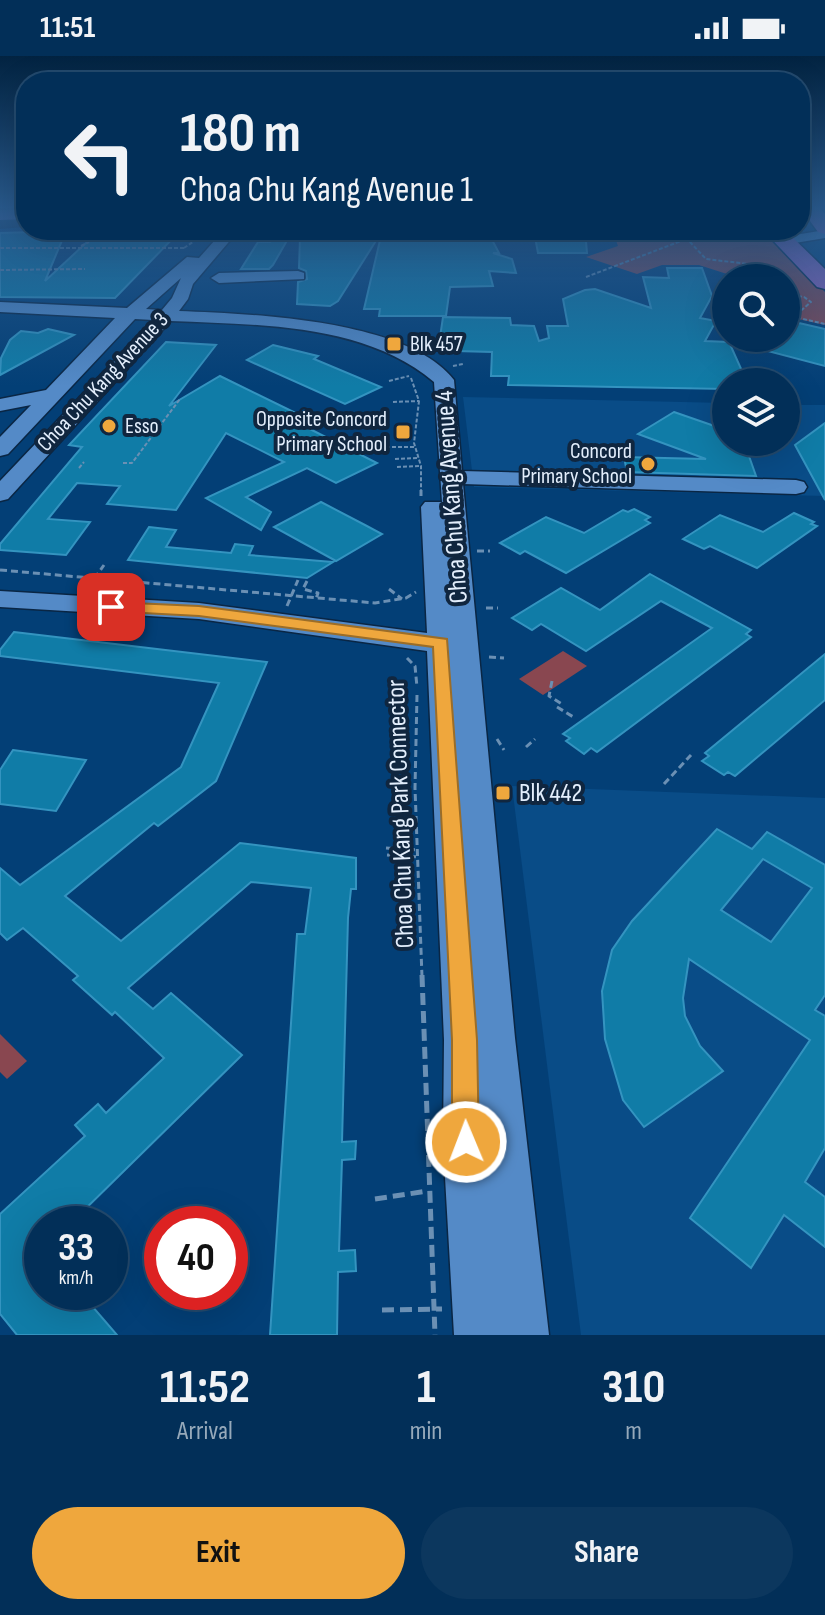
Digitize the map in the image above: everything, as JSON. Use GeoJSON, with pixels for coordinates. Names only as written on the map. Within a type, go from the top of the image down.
{"type":"FeatureCollection","features":[{"type":"Feature","properties":{"kind":"highway"},"geometry":{"type":"LineString","coordinates":[[810,267],[825,282]]}},
{"type":"Feature","properties":{"kind":"street","name":"Choa Chu Kang Avenue 3"},"geometry":{"type":"LineString","coordinates":[[8,439],[104,339],[149,296],[186,267]]}},
{"type":"Feature","properties":{"kind":"street","name":"Choa Chu Kang Avenue 3"},"geometry":{"type":"LineString","coordinates":[[0,494],[180,299],[185,283],[196,267]]}},
{"type":"Feature","properties":{"kind":"street"},"geometry":{"type":"LineString","coordinates":[[219,278],[298,276]]}},
{"type":"Feature","properties":{"kind":"street"},"geometry":{"type":"LineString","coordinates":[[0,309],[90,313],[149,296]]}},
{"type":"Feature","properties":{"kind":"street"},"geometry":{"type":"LineString","coordinates":[[158,324],[179,325],[198,320],[180,299]]}},
{"type":"Feature","properties":{"kind":"street"},"geometry":{"type":"LineString","coordinates":[[90,313],[107,323],[110,330],[104,339]]}},
{"type":"Feature","properties":{"kind":"street","name":"Choa Chu Kang Avenue 4"},"geometry":{"type":"LineString","coordinates":[[90,313],[128,316],[158,324],[198,320],[292,324],[349,333],[422,362],[444,380],[494,1038],[523,1335]]}},
{"type":"Feature","properties":{"kind":"street","name":"Choa Chu Kang Avenue 4"},"geometry":{"type":"LineString","coordinates":[[198,320],[323,334],[383,354],[412,367],[425,379],[462,633],[466,1142],[464,1317]]}},
{"type":"Feature","properties":{"kind":"street"},"geometry":{"type":"LineString","coordinates":[[0,408],[53,394]]}},
{"type":"Feature","properties":{"kind":"street"},"geometry":{"type":"LineString","coordinates":[[0,408],[22,416],[8,439]]}},
{"type":"Feature","properties":{"kind":"street"},"geometry":{"type":"LineString","coordinates":[[451,477],[796,487]]}},
{"type":"Feature","properties":{"kind":"street"},"geometry":{"type":"LineString","coordinates":[[0,581],[91,584],[288,602],[462,633]]}},
{"type":"Feature","properties":{"kind":"street"},"geometry":{"type":"LineString","coordinates":[[0,599],[199,611],[462,633]]}},
{"type":"Feature","properties":{"kind":"path"},"geometry":{"type":"LineString","coordinates":[[586,277],[613,267]]}},
{"type":"Feature","properties":{"kind":"path"},"geometry":{"type":"LineString","coordinates":[[0,270],[85,269]]}},
{"type":"Feature","properties":{"kind":"path"},"geometry":{"type":"LineString","coordinates":[[800,296],[811,302],[800,311]]}},
{"type":"Feature","properties":{"kind":"path"},"geometry":{"type":"LineString","coordinates":[[800,318],[825,324]]}},
{"type":"Feature","properties":{"kind":"path"},"geometry":{"type":"LineString","coordinates":[[399,368],[413,381],[419,401],[415,447],[421,466],[421,499]]}},
{"type":"Feature","properties":{"kind":"path"},"geometry":{"type":"LineString","coordinates":[[389,381],[401,378]]}},
{"type":"Feature","properties":{"kind":"path"},"geometry":{"type":"LineString","coordinates":[[123,463],[132,463],[180,399]]}},
{"type":"Feature","properties":{"kind":"path"},"geometry":{"type":"LineString","coordinates":[[393,402],[419,401]]}},
{"type":"Feature","properties":{"kind":"path"},"geometry":{"type":"LineString","coordinates":[[363,416],[381,419]]}},
{"type":"Feature","properties":{"kind":"path"},"geometry":{"type":"LineString","coordinates":[[386,447],[415,447]]}},
{"type":"Feature","properties":{"kind":"path"},"geometry":{"type":"LineString","coordinates":[[395,459],[417,458]]}},
{"type":"Feature","properties":{"kind":"path"},"geometry":{"type":"LineString","coordinates":[[79,468],[84,462]]}},
{"type":"Feature","properties":{"kind":"path"},"geometry":{"type":"LineString","coordinates":[[397,467],[421,466]]}},
{"type":"Feature","properties":{"kind":"path"},"geometry":{"type":"LineString","coordinates":[[473,551],[490,551]]}},
{"type":"Feature","properties":{"kind":"path"},"geometry":{"type":"LineString","coordinates":[[91,584],[104,565]]}},
{"type":"Feature","properties":{"kind":"path"},"geometry":{"type":"LineString","coordinates":[[0,570],[91,584],[288,602],[316,599],[375,603],[402,599],[422,588]]}},
{"type":"Feature","properties":{"kind":"path"},"geometry":{"type":"LineString","coordinates":[[288,602],[298,580]]}},
{"type":"Feature","properties":{"kind":"path"},"geometry":{"type":"LineString","coordinates":[[307,581],[303,589],[318,593],[316,599]]}},
{"type":"Feature","properties":{"kind":"path"},"geometry":{"type":"LineString","coordinates":[[389,589],[402,599]]}},
{"type":"Feature","properties":{"kind":"path"},"geometry":{"type":"LineString","coordinates":[[498,608],[462,633],[504,658]]}},
{"type":"Feature","properties":{"kind":"path","name":"Choa Chu Kang Park Connector"},"geometry":{"type":"LineString","coordinates":[[399,653],[415,666],[417,692],[417,850],[426,1042],[428,1191],[464,1317],[435,1335]]}},
{"type":"Feature","properties":{"kind":"path"},"geometry":{"type":"LineString","coordinates":[[552,681],[549,696],[575,718]]}},
{"type":"Feature","properties":{"kind":"path"},"geometry":{"type":"LineString","coordinates":[[526,747],[535,739]]}},
{"type":"Feature","properties":{"kind":"path"},"geometry":{"type":"LineString","coordinates":[[664,784],[691,755]]}},
{"type":"Feature","properties":{"kind":"path"},"geometry":{"type":"LineString","coordinates":[[386,848],[417,850]]}},
{"type":"Feature","properties":{"kind":"path"},"geometry":{"type":"LineString","coordinates":[[387,855],[418,857]]}},
{"type":"Feature","properties":{"kind":"path"},"geometry":{"type":"LineString","coordinates":[[375,1199],[428,1191]]}},
{"type":"Feature","properties":{"kind":"path"},"geometry":{"type":"LineString","coordinates":[[382,1310],[464,1317]]}},
{"type":"Feature","properties":{"kind":"shaded area"},"geometry":{"type":"Polygon","coordinates":[[[615,267],[657,267],[637,274],[615,267]]]}},
{"type":"Feature","properties":{"kind":"shaded area"},"geometry":{"type":"Polygon","coordinates":[[[800,267],[825,292],[825,325],[800,319],[800,267]]]}},
{"type":"Feature","properties":{"kind":"shaded area","name":"Concord Primary School"},"geometry":{"type":"Polygon","coordinates":[[[463,397],[712,403],[712,456],[800,456],[800,405],[825,405],[825,496],[474,487],[463,397]]]}},
{"type":"Feature","properties":{"kind":"shaded area"},"geometry":{"type":"Polygon","coordinates":[[[563,651],[587,666],[543,695],[519,679],[563,651]]]}},
{"type":"Feature","properties":{"kind":"shaded area"},"geometry":{"type":"Polygon","coordinates":[[[512,786],[825,798],[825,1335],[581,1335],[512,786]]]}},
{"type":"Feature","properties":{"kind":"shaded area"},"geometry":{"type":"Polygon","coordinates":[[[0,1034],[27,1061],[7,1079],[0,1072],[0,1034]]]}},
{"type":"Feature","properties":{"kind":"building"},"geometry":{"type":"Polygon","coordinates":[[[0,267],[51,267],[45,281],[60,267],[145,267],[115,298],[0,297],[0,267]]]}},
{"type":"Feature","properties":{"kind":"building"},"geometry":{"type":"Polygon","coordinates":[[[242,267],[271,267],[269,269],[241,269],[242,267]]]}},
{"type":"Feature","properties":{"kind":"building"},"geometry":{"type":"Polygon","coordinates":[[[360,267],[338,301],[330,306],[297,304],[298,282],[307,279],[306,271],[299,268],[360,267]]]}},
{"type":"Feature","properties":{"kind":"building"},"geometry":{"type":"Polygon","coordinates":[[[374,267],[514,267],[516,273],[489,271],[493,286],[450,287],[446,316],[379,316],[380,309],[364,309],[374,267]]]}},
{"type":"Feature","properties":{"kind":"building"},"geometry":{"type":"Polygon","coordinates":[[[667,268],[702,268],[712,296],[700,318],[712,320],[712,328],[705,341],[712,341],[712,352],[734,352],[741,368],[712,368],[712,389],[508,385],[509,376],[491,376],[492,352],[457,351],[459,344],[439,344],[443,317],[510,318],[511,325],[534,326],[539,341],[549,338],[547,326],[568,326],[563,299],[595,289],[651,308],[643,277],[669,278],[667,268]]]}},
{"type":"Feature","properties":{"kind":"building"},"geometry":{"type":"Polygon","coordinates":[[[800,323],[825,329],[825,366],[771,352],[800,352],[800,323]]]}},
{"type":"Feature","properties":{"kind":"building"},"geometry":{"type":"Polygon","coordinates":[[[48,329],[74,335],[0,375],[1,358],[10,340],[21,331],[38,333],[48,329]]]}},
{"type":"Feature","properties":{"kind":"building"},"geometry":{"type":"Polygon","coordinates":[[[166,342],[216,345],[169,406],[220,376],[310,420],[300,424],[377,463],[336,483],[307,468],[246,497],[271,512],[261,530],[206,498],[284,462],[226,433],[176,510],[107,504],[120,486],[77,483],[48,519],[90,522],[66,555],[0,550],[0,544],[82,447],[69,445],[166,342]]]}},
{"type":"Feature","properties":{"kind":"building"},"geometry":{"type":"Polygon","coordinates":[[[273,345],[318,356],[314,359],[381,387],[345,404],[247,360],[273,345]]]}},
{"type":"Feature","properties":{"kind":"building"},"geometry":{"type":"Polygon","coordinates":[[[674,412],[712,425],[712,456],[749,456],[756,476],[627,472],[624,457],[706,459],[638,434],[674,412]]]}},
{"type":"Feature","properties":{"kind":"building"},"geometry":{"type":"Polygon","coordinates":[[[825,423],[825,500],[800,454],[800,441],[825,423]]]}},
{"type":"Feature","properties":{"kind":"building"},"geometry":{"type":"Polygon","coordinates":[[[321,502],[382,534],[336,561],[274,527],[321,502]]]}},
{"type":"Feature","properties":{"kind":"building"},"geometry":{"type":"Polygon","coordinates":[[[634,509],[650,517],[645,520],[650,523],[566,573],[525,551],[520,554],[500,543],[546,517],[584,533],[623,510],[628,512],[634,509]]]}},
{"type":"Feature","properties":{"kind":"building"},"geometry":{"type":"Polygon","coordinates":[[[794,513],[817,526],[757,568],[710,546],[704,549],[683,539],[720,515],[763,532],[794,513]]]}},
{"type":"Feature","properties":{"kind":"building"},"geometry":{"type":"Polygon","coordinates":[[[149,527],[176,530],[166,547],[231,553],[235,544],[253,546],[249,555],[333,562],[307,578],[128,560],[149,527]]]}},
{"type":"Feature","properties":{"kind":"building"},"geometry":{"type":"Polygon","coordinates":[[[650,574],[751,630],[746,634],[751,637],[597,752],[591,748],[584,754],[566,741],[570,738],[563,734],[712,628],[661,601],[586,651],[541,624],[532,630],[512,618],[561,588],[600,610],[650,574]]]}},
{"type":"Feature","properties":{"kind":"building"},"geometry":{"type":"Polygon","coordinates":[[[14,632],[267,662],[216,781],[158,826],[154,823],[65,896],[121,941],[240,843],[356,858],[356,889],[351,889],[348,918],[342,1142],[356,1141],[355,1159],[342,1160],[339,1251],[355,1250],[356,1271],[338,1272],[337,1335],[270,1335],[297,934],[305,934],[311,888],[251,882],[128,988],[153,1009],[171,993],[242,1055],[88,1206],[24,1206],[24,1310],[95,1310],[117,1335],[17,1335],[0,1314],[0,1214],[85,1136],[75,1125],[98,1104],[106,1113],[164,1058],[115,1012],[112,1015],[73,980],[78,976],[23,928],[7,940],[0,933],[0,868],[20,885],[181,767],[219,683],[0,656],[0,650],[14,632]]]}},
{"type":"Feature","properties":{"kind":"building"},"geometry":{"type":"Polygon","coordinates":[[[825,654],[825,700],[735,776],[728,772],[724,775],[702,761],[709,756],[705,753],[825,654]]]}},
{"type":"Feature","properties":{"kind":"building"},"geometry":{"type":"Polygon","coordinates":[[[13,750],[86,760],[56,811],[0,804],[0,770],[13,750]]]}},
{"type":"Feature","properties":{"kind":"building"},"geometry":{"type":"Polygon","coordinates":[[[717,829],[752,849],[767,832],[825,865],[825,995],[815,1010],[825,1016],[825,1148],[805,1182],[825,1197],[825,1247],[784,1215],[751,1268],[690,1218],[810,1040],[689,959],[683,998],[685,1016],[700,1046],[723,1071],[644,1127],[623,1100],[605,1039],[602,991],[612,950],[632,921],[717,829]],[[763,859],[721,910],[771,942],[812,888],[763,859]]]}},
{"type":"Feature","properties":{"kind":"place","name":"Blk 457"},"geometry":{"type":"Point","coordinates":[394,344]}},
{"type":"Feature","properties":{"kind":"place","name":"Esso"},"geometry":{"type":"Point","coordinates":[109,426]}},
{"type":"Feature","properties":{"kind":"place","name":"Opposite Concord Primary School"},"geometry":{"type":"Point","coordinates":[403,432]}},
{"type":"Feature","properties":{"kind":"place","name":"Concord Primary School"},"geometry":{"type":"Point","coordinates":[648,464]}},
{"type":"Feature","properties":{"kind":"place","name":"Blk 442"},"geometry":{"type":"Point","coordinates":[503,793]}},
{"type":"Feature","properties":{"kind":"route"},"geometry":{"type":"LineString","coordinates":[[111,607],[199,611],[441,643],[465,1040],[466,1142]]}}]}
